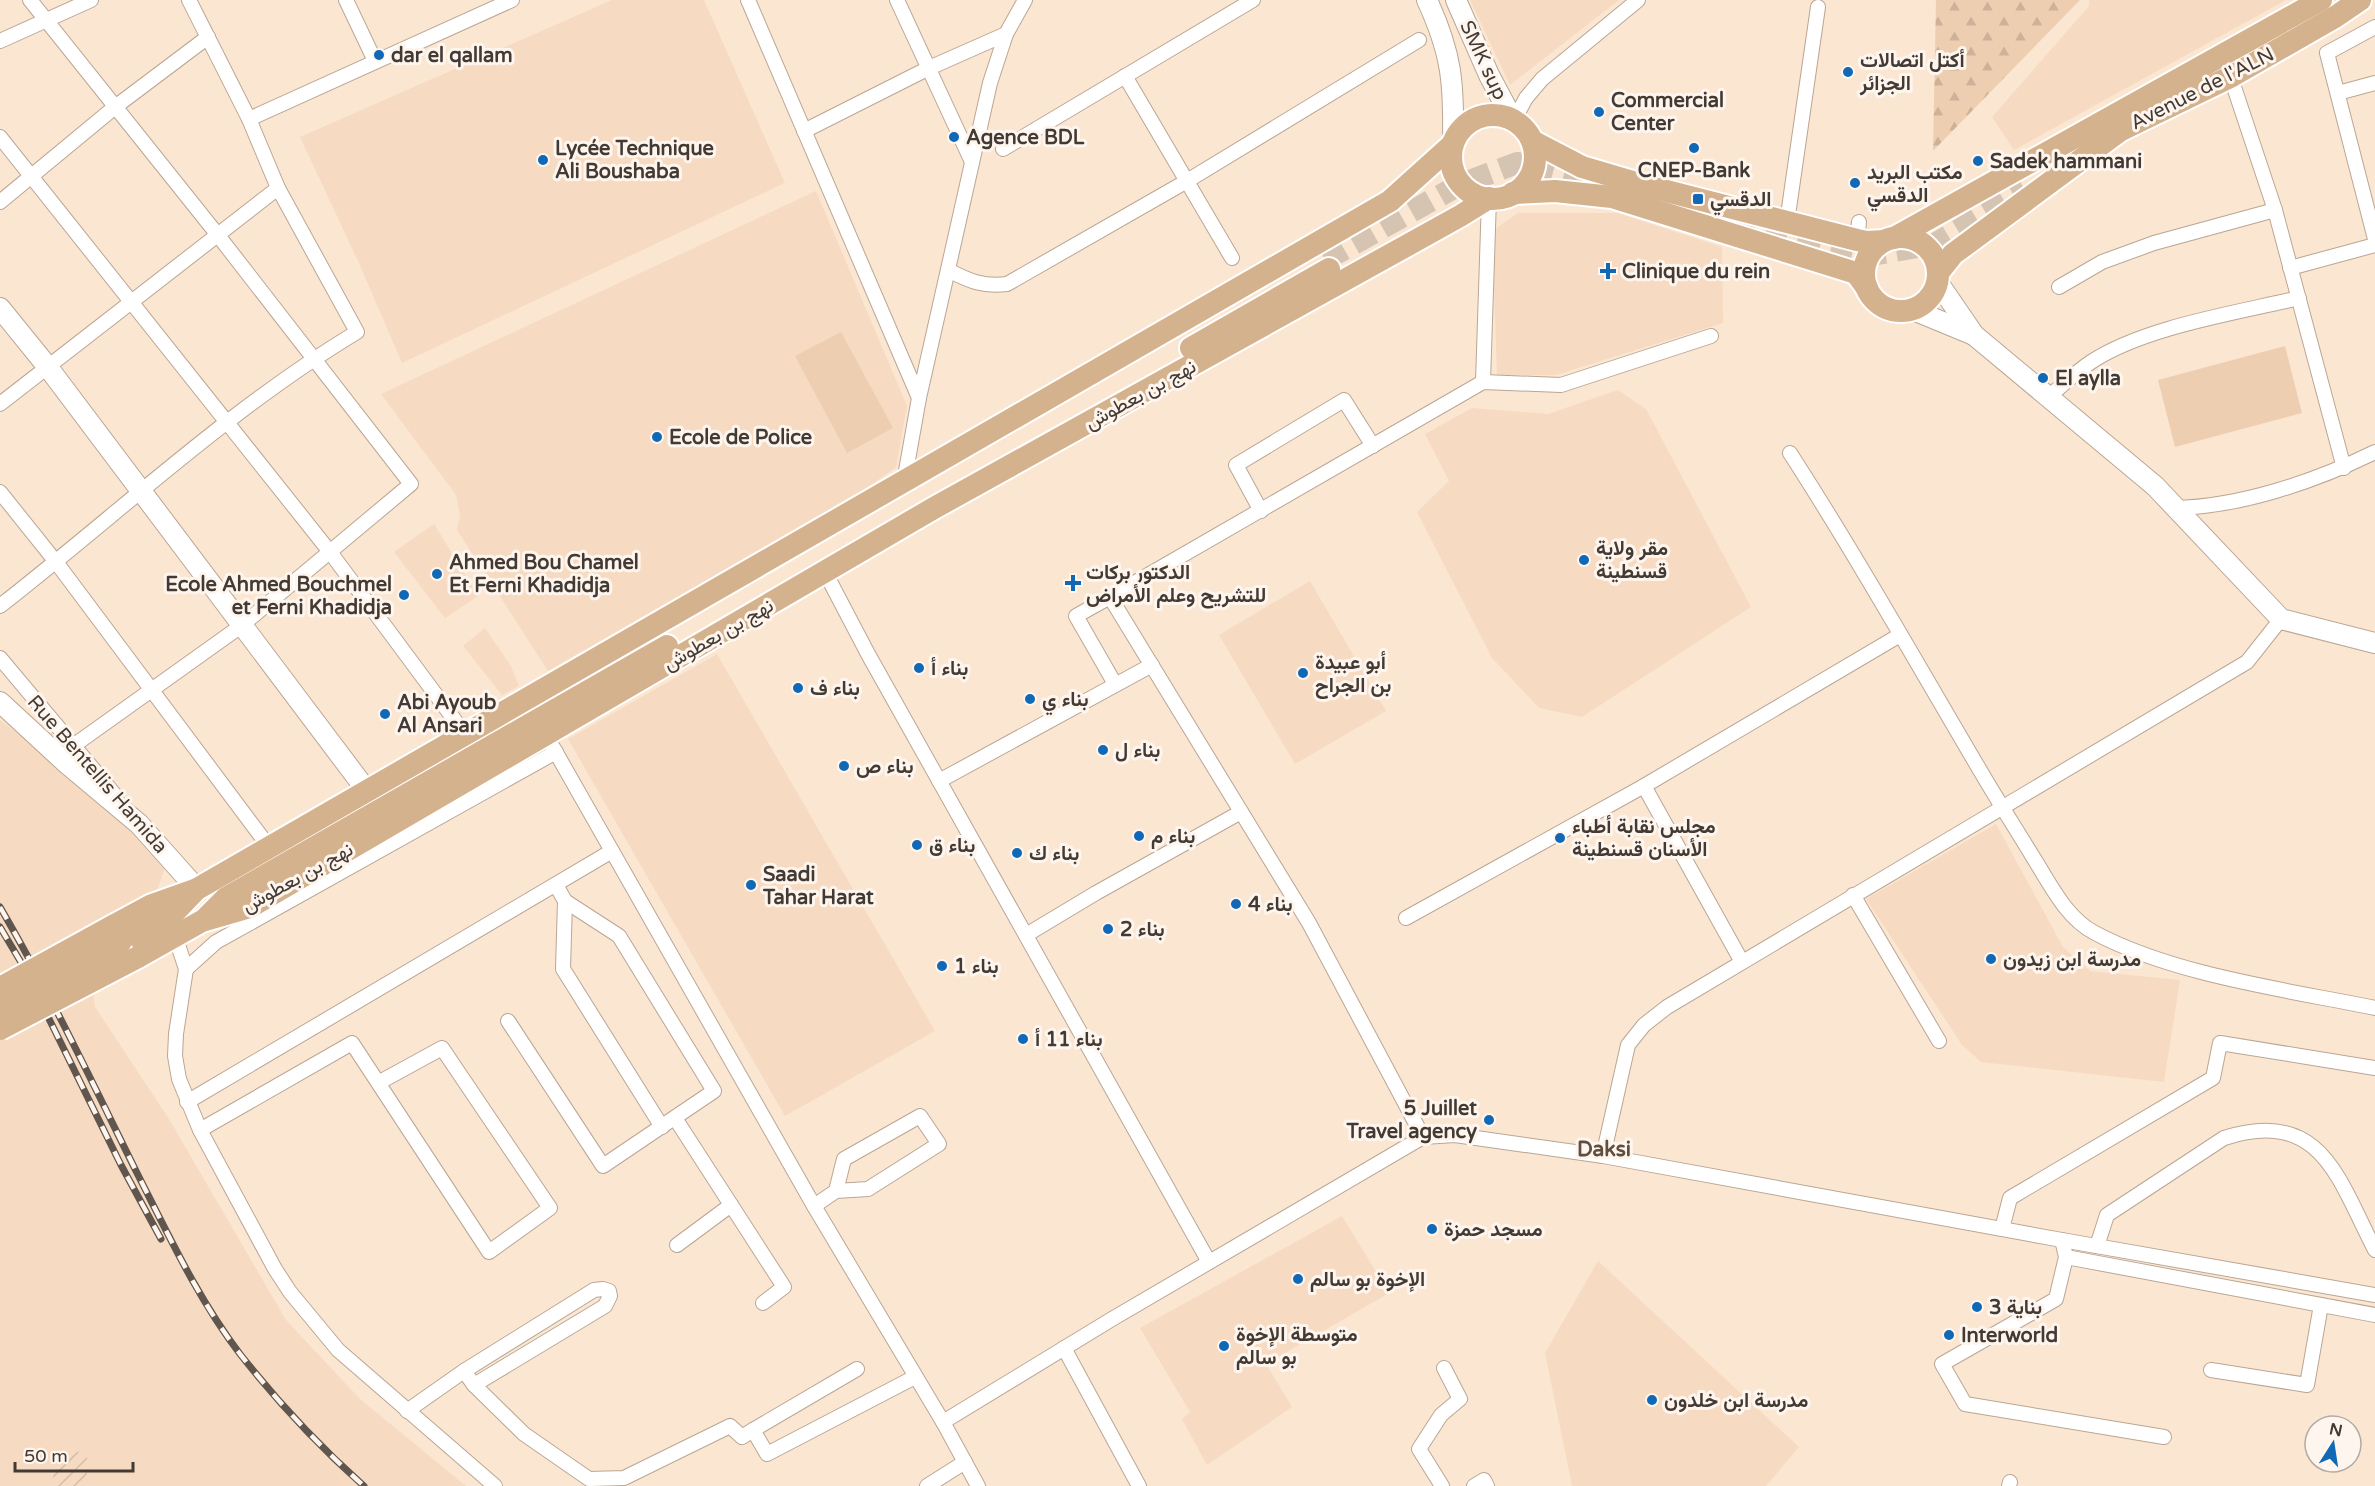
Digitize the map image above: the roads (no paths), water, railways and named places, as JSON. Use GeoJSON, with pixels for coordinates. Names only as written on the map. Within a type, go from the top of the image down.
{"type":"FeatureCollection","features":[{"type":"Feature","properties":{"kind":"main road"},"geometry":{"type":"LineString","coordinates":[[1427,0],[1446,45],[1451,65],[1452,144],[1450,159],[1458,181],[1477,196],[1489,198],[1555,191],[1612,197],[1856,273],[1883,306],[1892,309],[1911,309],[1974,335]]}},
{"type":"Feature","properties":{"kind":"main road","name":"SMK sup"},"geometry":{"type":"LineString","coordinates":[[1456,0],[1489,75],[1513,120]]}},
{"type":"Feature","properties":{"kind":"main road"},"geometry":{"type":"LineString","coordinates":[[1867,288],[1865,265],[1869,255],[1889,239],[2321,0]]}},
{"type":"Feature","properties":{"kind":"main road","name":"Avenue de l'ALN"},"geometry":{"type":"LineString","coordinates":[[1937,277],[1953,254],[2121,130],[2228,70],[2254,62],[2335,17],[2360,0]]}},
{"type":"Feature","properties":{"kind":"main road"},"geometry":{"type":"LineString","coordinates":[[2026,189],[2117,122],[2228,70],[2242,43]]}},
{"type":"Feature","properties":{"kind":"main road"},"geometry":{"type":"LineString","coordinates":[[1452,144],[1465,125],[1483,116],[1493,115],[1513,120],[1528,133],[1534,153],[1534,165],[1526,182],[1513,194]]}},
{"type":"Feature","properties":{"kind":"main road"},"geometry":{"type":"LineString","coordinates":[[1532,141],[1582,167],[1787,222],[1858,231],[1867,242],[1889,239],[1915,240],[1924,245],[1931,253],[1937,277],[1974,335],[2155,486],[2281,619],[2375,643]]}},
{"type":"Feature","properties":{"kind":"main road","name":"نهج بن بعطوش"},"geometry":{"type":"LineString","coordinates":[[274,844],[1390,201],[1452,144]]}},
{"type":"Feature","properties":{"kind":"main road","name":"نهج بن بعطوش"},"geometry":{"type":"LineString","coordinates":[[202,921],[250,907],[551,743],[825,572],[934,508],[1489,198]]}},
{"type":"Feature","properties":{"kind":"main road","name":"نهج بن بعطوش"},"geometry":{"type":"LineString","coordinates":[[202,921],[226,898],[1327,264],[551,695],[389,788],[274,844]]}},
{"type":"Feature","properties":{"kind":"main road"},"geometry":{"type":"LineString","coordinates":[[1911,309],[1926,300],[1937,277]]}},
{"type":"Feature","properties":{"kind":"main road"},"geometry":{"type":"LineString","coordinates":[[0,308],[47,366],[241,626],[368,790]]}},
{"type":"Feature","properties":{"kind":"main road","name":"Rue Bentellis Hamida"},"geometry":{"type":"LineString","coordinates":[[2,705],[69,754],[139,824],[197,889]]}},
{"type":"Feature","properties":{"kind":"main road"},"geometry":{"type":"LineString","coordinates":[[0,987],[116,934],[170,917],[197,889],[274,844]]}},
{"type":"Feature","properties":{"kind":"main road"},"geometry":{"type":"LineString","coordinates":[[0,1029],[202,921]]}},
{"type":"Feature","properties":{"kind":"main road"},"geometry":{"type":"LineString","coordinates":[[0,1006],[116,934]]}},
{"type":"Feature","properties":{"kind":"street"},"geometry":{"type":"LineString","coordinates":[[30,0],[217,234],[411,484],[241,626],[69,754]]}},
{"type":"Feature","properties":{"kind":"street"},"geometry":{"type":"LineString","coordinates":[[0,41],[91,0]]}},
{"type":"Feature","properties":{"kind":"street"},"geometry":{"type":"LineString","coordinates":[[0,606],[226,423],[313,358],[357,332],[278,188],[249,118],[189,0]]}},
{"type":"Feature","properties":{"kind":"street"},"geometry":{"type":"LineString","coordinates":[[346,0],[375,61]]}},
{"type":"Feature","properties":{"kind":"street"},"geometry":{"type":"LineString","coordinates":[[249,118],[512,0]]}},
{"type":"Feature","properties":{"kind":"street"},"geometry":{"type":"LineString","coordinates":[[748,0],[919,398]]}},
{"type":"Feature","properties":{"kind":"street"},"geometry":{"type":"LineString","coordinates":[[897,0],[972,162]]}},
{"type":"Feature","properties":{"kind":"street"},"geometry":{"type":"LineString","coordinates":[[904,482],[919,398],[990,83],[1006,34],[1025,0]]}},
{"type":"Feature","properties":{"kind":"street"},"geometry":{"type":"LineString","coordinates":[[1003,149],[1253,0]]}},
{"type":"Feature","properties":{"kind":"street"},"geometry":{"type":"LineString","coordinates":[[1513,120],[1526,98],[1542,79],[1638,0]]}},
{"type":"Feature","properties":{"kind":"street"},"geometry":{"type":"LineString","coordinates":[[1787,222],[1818,7]]}},
{"type":"Feature","properties":{"kind":"street"},"geometry":{"type":"LineString","coordinates":[[2375,27],[2327,53],[2375,239]]}},
{"type":"Feature","properties":{"kind":"street"},"geometry":{"type":"LineString","coordinates":[[804,131],[929,68],[1006,34]]}},
{"type":"Feature","properties":{"kind":"street"},"geometry":{"type":"LineString","coordinates":[[0,202],[115,108],[208,37]]}},
{"type":"Feature","properties":{"kind":"street"},"geometry":{"type":"LineString","coordinates":[[948,270],[973,283],[1007,284],[1187,181],[1419,40]]}},
{"type":"Feature","properties":{"kind":"street"},"geometry":{"type":"LineString","coordinates":[[2228,70],[2276,210],[2344,468]]}},
{"type":"Feature","properties":{"kind":"street"},"geometry":{"type":"LineString","coordinates":[[1125,76],[1232,258]]}},
{"type":"Feature","properties":{"kind":"street"},"geometry":{"type":"LineString","coordinates":[[2338,93],[2375,83]]}},
{"type":"Feature","properties":{"kind":"street"},"geometry":{"type":"LineString","coordinates":[[0,137],[330,552],[465,734]]}},
{"type":"Feature","properties":{"kind":"street"},"geometry":{"type":"LineString","coordinates":[[0,404],[278,188]]}},
{"type":"Feature","properties":{"kind":"street"},"geometry":{"type":"LineString","coordinates":[[1483,382],[1489,198]]}},
{"type":"Feature","properties":{"kind":"street"},"geometry":{"type":"LineString","coordinates":[[2059,287],[2102,262],[2154,243],[2276,210]]}},
{"type":"Feature","properties":{"kind":"street"},"geometry":{"type":"LineString","coordinates":[[2290,268],[2375,245]]}},
{"type":"Feature","properties":{"kind":"street"},"geometry":{"type":"LineString","coordinates":[[2048,397],[2091,362],[2122,346],[2176,326],[2299,298]]}},
{"type":"Feature","properties":{"kind":"street"},"geometry":{"type":"LineString","coordinates":[[1115,684],[1076,616],[1483,382],[1562,385],[1711,336]]}},
{"type":"Feature","properties":{"kind":"street"},"geometry":{"type":"LineString","coordinates":[[1261,511],[1236,465],[1344,400],[1373,446]]}},
{"type":"Feature","properties":{"kind":"street"},"geometry":{"type":"LineString","coordinates":[[2174,508],[2220,505],[2244,500],[2344,468],[2375,452]]}},
{"type":"Feature","properties":{"kind":"street"},"geometry":{"type":"LineString","coordinates":[[1790,453],[2002,807],[2059,898],[2076,919],[2094,933],[2152,956],[2208,973],[2375,1008]]}},
{"type":"Feature","properties":{"kind":"street"},"geometry":{"type":"LineString","coordinates":[[0,492],[56,562],[151,691],[274,844]]}},
{"type":"Feature","properties":{"kind":"street"},"geometry":{"type":"LineString","coordinates":[[825,572],[868,654],[1209,1262]]}},
{"type":"Feature","properties":{"kind":"street"},"geometry":{"type":"LineString","coordinates":[[1110,597],[1309,923],[1423,1137]]}},
{"type":"Feature","properties":{"kind":"street"},"geometry":{"type":"LineString","coordinates":[[1602,1156],[1628,1045],[1644,1025],[1667,1007],[2247,662],[2281,619]]}},
{"type":"Feature","properties":{"kind":"street"},"geometry":{"type":"LineString","coordinates":[[1406,918],[1644,786],[1900,635]]}},
{"type":"Feature","properties":{"kind":"street","name":"Rue Bentellis Hamida"},"geometry":{"type":"LineString","coordinates":[[0,658],[69,754]]}},
{"type":"Feature","properties":{"kind":"street"},"geometry":{"type":"LineString","coordinates":[[939,781],[1152,665]]}},
{"type":"Feature","properties":{"kind":"street"},"geometry":{"type":"LineString","coordinates":[[186,969],[216,942],[551,743],[814,1206],[943,1422],[978,1486]]}},
{"type":"Feature","properties":{"kind":"street"},"geometry":{"type":"LineString","coordinates":[[1644,786],[1742,962]]}},
{"type":"Feature","properties":{"kind":"street"},"geometry":{"type":"LineString","coordinates":[[1026,935],[1241,812]]}},
{"type":"Feature","properties":{"kind":"street"},"geometry":{"type":"LineString","coordinates":[[187,1102],[612,851]]}},
{"type":"Feature","properties":{"kind":"street"},"geometry":{"type":"LineString","coordinates":[[508,1021],[603,1166],[714,1091],[619,936],[565,901],[556,885]]}},
{"type":"Feature","properties":{"kind":"street"},"geometry":{"type":"LineString","coordinates":[[1853,896],[1939,1041]]}},
{"type":"Feature","properties":{"kind":"street"},"geometry":{"type":"LineString","coordinates":[[565,901],[563,969],[662,1126]]}},
{"type":"Feature","properties":{"kind":"street"},"geometry":{"type":"LineString","coordinates":[[175,936],[186,969],[176,1034],[179,1079],[200,1130],[275,1269],[290,1292],[338,1350],[495,1486]]}},
{"type":"Feature","properties":{"kind":"street"},"geometry":{"type":"LineString","coordinates":[[200,1130],[352,1043],[378,1083],[489,1252],[550,1208],[442,1048],[378,1083]]}},
{"type":"Feature","properties":{"kind":"street"},"geometry":{"type":"LineString","coordinates":[[2002,1229],[2010,1198],[2213,1078],[2220,1043],[2375,1068]]}},
{"type":"Feature","properties":{"kind":"street"},"geometry":{"type":"LineString","coordinates":[[814,1206],[836,1191],[868,1189],[939,1144],[920,1116],[844,1159],[836,1191]]}},
{"type":"Feature","properties":{"kind":"street"},"geometry":{"type":"LineString","coordinates":[[675,1118],[784,1287],[763,1302]]}},
{"type":"Feature","properties":{"kind":"street"},"geometry":{"type":"LineString","coordinates":[[2097,1246],[2107,1215],[2224,1138],[2246,1131],[2264,1129],[2285,1132],[2307,1141],[2319,1150],[2330,1165],[2375,1250]]}},
{"type":"Feature","properties":{"kind":"street"},"geometry":{"type":"LineString","coordinates":[[943,1422],[1064,1348],[1423,1137],[1455,1135],[1602,1156],[2375,1295]]}},
{"type":"Feature","properties":{"kind":"street"},"geometry":{"type":"LineString","coordinates":[[677,1245],[731,1205]]}},
{"type":"Feature","properties":{"kind":"street"},"geometry":{"type":"LineString","coordinates":[[2062,1240],[2066,1257],[2056,1299],[1942,1364],[1965,1404],[2164,1437]]}},
{"type":"Feature","properties":{"kind":"street"},"geometry":{"type":"LineString","coordinates":[[2066,1257],[2375,1315]]}},
{"type":"Feature","properties":{"kind":"street"},"geometry":{"type":"LineString","coordinates":[[407,1411],[464,1371],[594,1290],[603,1288],[609,1291],[610,1296],[605,1306],[474,1385]]}},
{"type":"Feature","properties":{"kind":"street"},"geometry":{"type":"LineString","coordinates":[[2211,1370],[2307,1385],[2321,1305]]}},
{"type":"Feature","properties":{"kind":"street"},"geometry":{"type":"LineString","coordinates":[[543,1322],[552,1337]]}},
{"type":"Feature","properties":{"kind":"street"},"geometry":{"type":"LineString","coordinates":[[1064,1348],[1139,1486]]}},
{"type":"Feature","properties":{"kind":"street"},"geometry":{"type":"LineString","coordinates":[[1442,1486],[1419,1449],[1441,1415],[1460,1399],[1444,1368]]}},
{"type":"Feature","properties":{"kind":"street"},"geometry":{"type":"LineString","coordinates":[[464,1371],[474,1385],[524,1434],[589,1479],[624,1478],[730,1426],[742,1437],[857,1369]]}},
{"type":"Feature","properties":{"kind":"street"},"geometry":{"type":"LineString","coordinates":[[753,1430],[767,1454],[915,1377]]}},
{"type":"Feature","properties":{"kind":"street"},"geometry":{"type":"LineString","coordinates":[[927,1486],[965,1462]]}},
{"type":"Feature","properties":{"kind":"street"},"geometry":{"type":"LineString","coordinates":[[1474,1486],[1484,1480],[1487,1486]]}},
{"type":"Feature","properties":{"kind":"tunnel"},"geometry":{"type":"LineString","coordinates":[[1325,260],[1459,185],[1517,163],[1545,167],[1597,181]]}},
{"type":"Feature","properties":{"kind":"tunnel"},"geometry":{"type":"LineString","coordinates":[[1800,236],[1871,255],[1935,244],[2025,190]]}},
{"type":"Feature","properties":{"kind":"tunnel"},"geometry":{"type":"LineString","coordinates":[[1670,205],[1815,242]]}},
{"type":"Feature","properties":{"kind":"railway"},"geometry":{"type":"LineString","coordinates":[[0,907],[54,1005],[197,1289],[240,1354],[269,1389],[299,1423],[364,1486]]}},
{"type":"Feature","properties":{"kind":"railway"},"geometry":{"type":"LineString","coordinates":[[0,927],[22,964],[121,1165],[161,1239]]}},
{"type":"Feature","properties":{"kind":"place","name":"dar el qallam"},"geometry":{"type":"Point","coordinates":[379,55]}},
{"type":"Feature","properties":{"kind":"place","name":"أكتل اتصالات الجزائر"},"geometry":{"type":"Point","coordinates":[1848,72]}},
{"type":"Feature","properties":{"kind":"place","name":"Commercial Center"},"geometry":{"type":"Point","coordinates":[1599,112]}},
{"type":"Feature","properties":{"kind":"place","name":"Agence BDL"},"geometry":{"type":"Point","coordinates":[954,137]}},
{"type":"Feature","properties":{"kind":"place","name":"CNEP-Bank"},"geometry":{"type":"Point","coordinates":[1694,148]}},
{"type":"Feature","properties":{"kind":"place","name":"Lycée Technique Ali Boushaba"},"geometry":{"type":"Point","coordinates":[543,160]}},
{"type":"Feature","properties":{"kind":"place","name":"Sadek hammani"},"geometry":{"type":"Point","coordinates":[1978,161]}},
{"type":"Feature","properties":{"kind":"place","name":"مكتب البريد الدقسي"},"geometry":{"type":"Point","coordinates":[1855,183]}},
{"type":"Feature","properties":{"kind":"place","name":"الدقسي"},"geometry":{"type":"Point","coordinates":[1698,199]}},
{"type":"Feature","properties":{"kind":"place","name":"Clinique du rein"},"geometry":{"type":"Point","coordinates":[1608,271]}},
{"type":"Feature","properties":{"kind":"place","name":"El aylla"},"geometry":{"type":"Point","coordinates":[2043,378]}},
{"type":"Feature","properties":{"kind":"place","name":"Ecole de Police"},"geometry":{"type":"Point","coordinates":[657,437]}},
{"type":"Feature","properties":{"kind":"place","name":"مقر ولاية قسنطينة"},"geometry":{"type":"Point","coordinates":[1584,560]}},
{"type":"Feature","properties":{"kind":"place","name":"Ahmed Bou Chamel Et Ferni Khadidja"},"geometry":{"type":"Point","coordinates":[437,574]}},
{"type":"Feature","properties":{"kind":"place","name":"الدكتور بركات للتشريح وعلم الأمراض"},"geometry":{"type":"Point","coordinates":[1073,583]}},
{"type":"Feature","properties":{"kind":"place","name":"Ecole Ahmed Bouchmel et Ferni Khadidja"},"geometry":{"type":"Point","coordinates":[404,595]}},
{"type":"Feature","properties":{"kind":"place","name":"بناء أ"},"geometry":{"type":"Point","coordinates":[919,668]}},
{"type":"Feature","properties":{"kind":"place","name":"أبو عبيدة بن الجراح"},"geometry":{"type":"Point","coordinates":[1303,673]}},
{"type":"Feature","properties":{"kind":"place","name":"بناء ف"},"geometry":{"type":"Point","coordinates":[798,688]}},
{"type":"Feature","properties":{"kind":"place","name":"بناء ي"},"geometry":{"type":"Point","coordinates":[1030,699]}},
{"type":"Feature","properties":{"kind":"place","name":"Abi Ayoub Al Ansari"},"geometry":{"type":"Point","coordinates":[385,714]}},
{"type":"Feature","properties":{"kind":"place","name":"بناء ل"},"geometry":{"type":"Point","coordinates":[1103,750]}},
{"type":"Feature","properties":{"kind":"place","name":"بناء ص"},"geometry":{"type":"Point","coordinates":[844,766]}},
{"type":"Feature","properties":{"kind":"place","name":"بناء م"},"geometry":{"type":"Point","coordinates":[1139,836]}},
{"type":"Feature","properties":{"kind":"place","name":"مجلس نقابة أطباء الأسنان قسنطينة"},"geometry":{"type":"Point","coordinates":[1560,838]}},
{"type":"Feature","properties":{"kind":"place","name":"بناء ق"},"geometry":{"type":"Point","coordinates":[917,845]}},
{"type":"Feature","properties":{"kind":"place","name":"بناء ك"},"geometry":{"type":"Point","coordinates":[1017,853]}},
{"type":"Feature","properties":{"kind":"place","name":"Saadi Tahar Harat"},"geometry":{"type":"Point","coordinates":[751,885]}},
{"type":"Feature","properties":{"kind":"place","name":"بناء 4"},"geometry":{"type":"Point","coordinates":[1236,904]}},
{"type":"Feature","properties":{"kind":"place","name":"بناء 2"},"geometry":{"type":"Point","coordinates":[1108,929]}},
{"type":"Feature","properties":{"kind":"place","name":"مدرسة ابن زيدون"},"geometry":{"type":"Point","coordinates":[1991,959]}},
{"type":"Feature","properties":{"kind":"place","name":"بناء 1"},"geometry":{"type":"Point","coordinates":[942,966]}},
{"type":"Feature","properties":{"kind":"place","name":"بناء 11 أ"},"geometry":{"type":"Point","coordinates":[1023,1039]}},
{"type":"Feature","properties":{"kind":"place","name":"5 Juillet Travel agency"},"geometry":{"type":"Point","coordinates":[1489,1120]}},
{"type":"Feature","properties":{"kind":"place","name":"مسجد حمزة"},"geometry":{"type":"Point","coordinates":[1432,1229]}},
{"type":"Feature","properties":{"kind":"place","name":"الإخوة بو سالم"},"geometry":{"type":"Point","coordinates":[1298,1279]}},
{"type":"Feature","properties":{"kind":"place","name":"بناية 3"},"geometry":{"type":"Point","coordinates":[1977,1307]}},
{"type":"Feature","properties":{"kind":"place","name":"Interworld"},"geometry":{"type":"Point","coordinates":[1949,1335]}},
{"type":"Feature","properties":{"kind":"place","name":"متوسطة الإخوة بو سالم"},"geometry":{"type":"Point","coordinates":[1224,1346]}},
{"type":"Feature","properties":{"kind":"place","name":"مدرسة ابن خلدون"},"geometry":{"type":"Point","coordinates":[1652,1400]}},
{"type":"Feature","properties":{"kind":"district","name":"Daksi"},"geometry":{"type":"Point","coordinates":[1604,1149]}}]}
